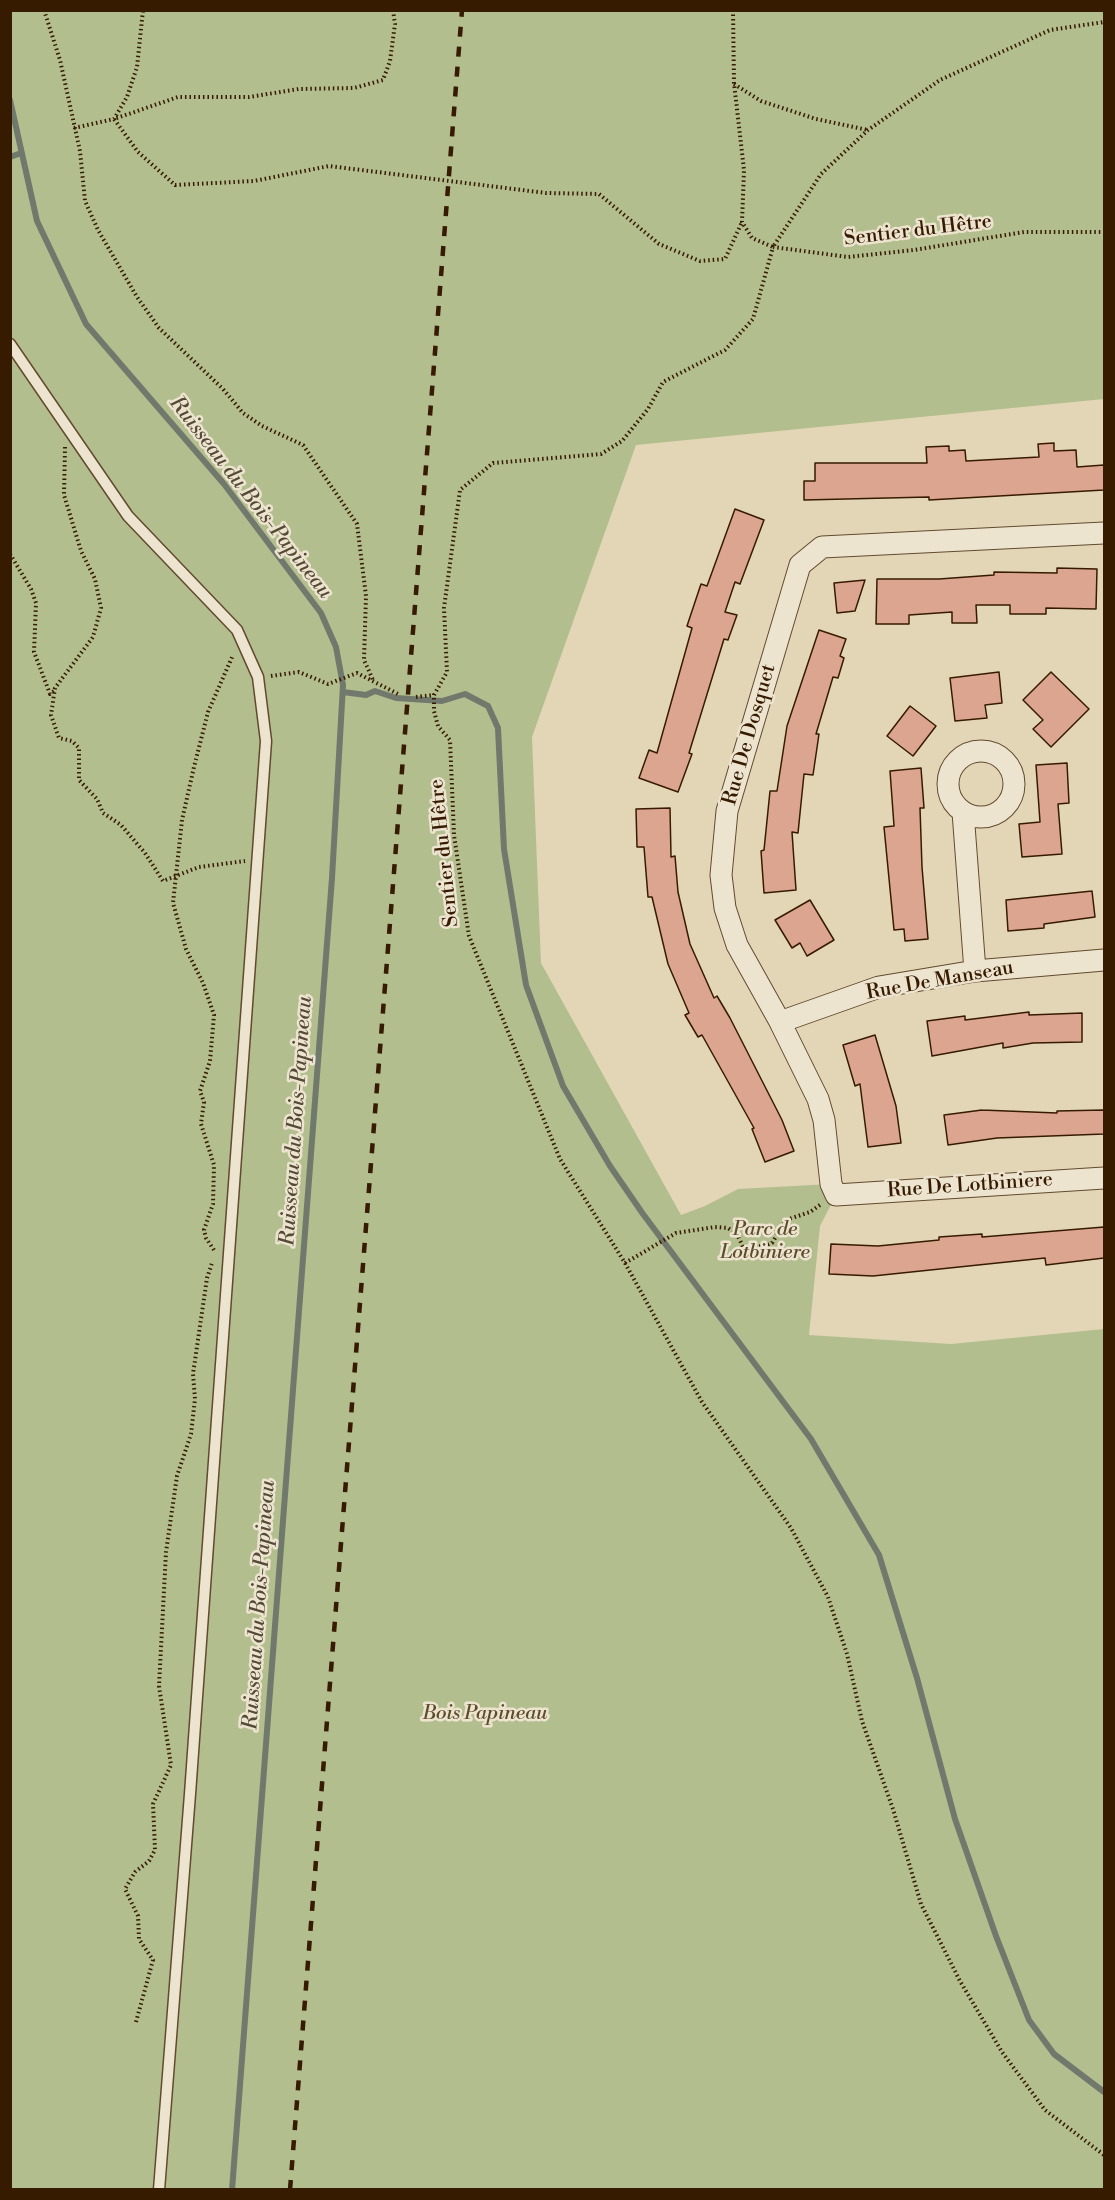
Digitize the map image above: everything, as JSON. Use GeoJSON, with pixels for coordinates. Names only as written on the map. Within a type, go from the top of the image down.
{"type":"FeatureCollection","features":[{"type":"Feature","properties":{"kind":"street","name":"Rue De Dosquet"},"geometry":{"type":"LineString","coordinates":[[836,1195],[831,1184],[824,1120],[818,1099],[780,1022],[737,945],[724,908],[721,875],[727,811],[800,565],[822,547],[1104,533]]}},
{"type":"Feature","properties":{"kind":"street"},"geometry":{"type":"LineString","coordinates":[[963,812],[975,971]]}},
{"type":"Feature","properties":{"kind":"street","name":"Rue De Manseau"},"geometry":{"type":"LineString","coordinates":[[780,1022],[879,987],[975,971],[1104,960]]}},
{"type":"Feature","properties":{"kind":"street","name":"Rue De Lotbiniere"},"geometry":{"type":"LineString","coordinates":[[836,1195],[1104,1178]]}},
{"type":"Feature","properties":{"kind":"lane"},"geometry":{"type":"LineString","coordinates":[[10,344],[128,516],[237,630],[258,677],[267,741],[159,2190]]}},
{"type":"Feature","properties":{"kind":"path"},"geometry":{"type":"LineString","coordinates":[[44,10],[60,60],[74,128],[85,201],[98,230],[142,304],[159,328],[223,389],[243,413],[262,426],[303,444],[357,524],[366,596],[364,660],[374,680]]}},
{"type":"Feature","properties":{"kind":"path"},"geometry":{"type":"LineString","coordinates":[[114,119],[127,97],[137,67],[143,10]]}},
{"type":"Feature","properties":{"kind":"path"},"geometry":{"type":"LineString","coordinates":[[74,128],[114,119],[178,97],[249,97],[299,88],[354,88],[383,80],[390,61],[395,24],[393,10]]}},
{"type":"Feature","properties":{"kind":"path"},"geometry":{"type":"LineString","coordinates":[[114,119],[138,152],[175,185],[254,181],[329,165],[546,193],[600,194],[659,243],[700,261],[725,259],[742,222],[744,170],[734,83],[733,10]]}},
{"type":"Feature","properties":{"kind":"path"},"geometry":{"type":"LineString","coordinates":[[742,222],[753,238],[773,248],[821,174],[868,130],[939,80],[1050,30],[1104,22]]}},
{"type":"Feature","properties":{"kind":"path"},"geometry":{"type":"LineString","coordinates":[[734,83],[761,101],[816,119],[868,130]]}},
{"type":"Feature","properties":{"kind":"path","name":"Sentier du Hêtre"},"geometry":{"type":"LineString","coordinates":[[1104,232],[1024,232],[914,250],[848,257],[773,248],[753,319],[725,350],[663,382],[648,409],[622,441],[601,454],[493,463],[460,490],[444,608],[447,672],[434,695],[434,711],[438,726],[450,740],[454,835],[469,936],[560,1159],[625,1263],[702,1402],[791,1528],[828,1597],[847,1654],[862,1721],[893,1809],[921,1904],[960,1981],[1002,2052],[1045,2110],[1104,2155]]}},
{"type":"Feature","properties":{"kind":"path"},"geometry":{"type":"LineString","coordinates":[[10,554],[31,589],[36,603],[34,652],[50,694],[55,691],[93,637],[101,608],[95,579],[81,551],[64,495],[65,446],[75,437]]}},
{"type":"Feature","properties":{"kind":"path"},"geometry":{"type":"LineString","coordinates":[[136,2022],[153,1960],[139,1939],[138,1916],[125,1889],[135,1872],[149,1861],[155,1850],[153,1804],[171,1765],[159,1686],[166,1552],[177,1476],[190,1434],[195,1399],[194,1364],[207,1278],[215,1252],[204,1230],[213,1204],[214,1165],[201,1124],[204,1102],[200,1091],[210,1061],[214,1015],[177,920],[173,903],[175,876],[182,820],[208,712],[241,637]]}},
{"type":"Feature","properties":{"kind":"path"},"geometry":{"type":"LineString","coordinates":[[258,677],[299,672],[328,684],[357,674],[400,694]]}},
{"type":"Feature","properties":{"kind":"path"},"geometry":{"type":"LineString","coordinates":[[55,691],[51,715],[59,738],[72,741],[79,748],[79,780],[97,799],[103,813],[121,825],[145,853],[163,881],[199,867],[258,860]]}},
{"type":"Feature","properties":{"kind":"path"},"geometry":{"type":"LineString","coordinates":[[416,697],[434,695]]}},
{"type":"Feature","properties":{"kind":"path"},"geometry":{"type":"LineString","coordinates":[[625,1263],[676,1233],[695,1232],[715,1227],[728,1228],[737,1234],[743,1247],[765,1246],[772,1243],[786,1220],[810,1212],[836,1195]]}},
{"type":"Feature","properties":{"kind":"green space","name":"Bois Papineau"},"geometry":{"type":"Polygon","coordinates":[[[11,11],[1104,11],[1104,399],[636,445],[532,737],[541,963],[681,1215],[738,1189],[831,1184],[836,1195],[820,1226],[809,1335],[951,1344],[1104,1329],[1104,2189],[11,2190],[11,11]]]}},
{"type":"Feature","properties":{"kind":"building"},"geometry":{"type":"Polygon","coordinates":[[[1054,443],[1054,451],[1076,450],[1077,467],[1104,465],[1104,490],[929,500],[929,497],[804,500],[804,481],[815,481],[815,463],[927,463],[926,447],[949,446],[949,451],[965,450],[966,461],[1039,457],[1038,444],[1054,443]]]}},
{"type":"Feature","properties":{"kind":"building"},"geometry":{"type":"Polygon","coordinates":[[[735,509],[764,520],[740,584],[735,582],[725,612],[737,615],[728,640],[724,639],[689,753],[692,754],[678,792],[639,778],[649,750],[657,753],[692,628],[687,626],[701,584],[707,586],[735,509]]]}},
{"type":"Feature","properties":{"kind":"building"},"geometry":{"type":"Polygon","coordinates":[[[1057,568],[1097,569],[1096,609],[1046,608],[1046,614],[1010,614],[1010,605],[976,605],[977,623],[952,623],[952,612],[909,615],[909,624],[876,624],[877,579],[939,579],[994,575],[994,572],[1057,573],[1057,568]]]}},
{"type":"Feature","properties":{"kind":"building"},"geometry":{"type":"Polygon","coordinates":[[[865,580],[855,611],[837,613],[834,583],[865,580]]]}},
{"type":"Feature","properties":{"kind":"building"},"geometry":{"type":"Polygon","coordinates":[[[819,630],[846,639],[840,656],[844,658],[838,678],[833,677],[816,734],[819,734],[813,775],[804,774],[798,833],[792,832],[796,890],[764,893],[761,851],[764,850],[770,791],[777,791],[787,726],[819,630]]]}},
{"type":"Feature","properties":{"kind":"building"},"geometry":{"type":"Polygon","coordinates":[[[999,672],[1002,703],[985,705],[987,718],[955,721],[950,678],[999,672]]]}},
{"type":"Feature","properties":{"kind":"building"},"geometry":{"type":"Polygon","coordinates":[[[1051,672],[1089,709],[1051,747],[1033,729],[1043,720],[1023,700],[1051,672]]]}},
{"type":"Feature","properties":{"kind":"building"},"geometry":{"type":"Polygon","coordinates":[[[910,706],[936,726],[913,756],[887,736],[910,706]]]}},
{"type":"Feature","properties":{"kind":"building"},"geometry":{"type":"Polygon","coordinates":[[[1067,763],[1069,803],[1058,804],[1062,854],[1022,857],[1019,824],[1040,822],[1036,765],[1067,763]]]}},
{"type":"Feature","properties":{"kind":"building"},"geometry":{"type":"Polygon","coordinates":[[[921,768],[924,808],[920,808],[922,867],[928,939],[905,941],[904,929],[894,930],[884,827],[894,826],[890,771],[921,768]]]}},
{"type":"Feature","properties":{"kind":"building"},"geometry":{"type":"Polygon","coordinates":[[[670,808],[671,857],[675,856],[678,892],[690,944],[714,998],[717,996],[730,1018],[782,1120],[794,1151],[765,1162],[752,1129],[754,1128],[702,1035],[698,1037],[685,1015],[689,1013],[668,964],[652,897],[648,897],[644,847],[637,847],[636,809],[670,808]]]}},
{"type":"Feature","properties":{"kind":"building"},"geometry":{"type":"Polygon","coordinates":[[[1092,891],[1095,917],[1044,924],[1044,928],[1008,931],[1006,900],[1092,891]]]}},
{"type":"Feature","properties":{"kind":"building"},"geometry":{"type":"Polygon","coordinates":[[[810,900],[834,940],[807,956],[800,943],[792,948],[775,920],[810,900]]]}},
{"type":"Feature","properties":{"kind":"building"},"geometry":{"type":"Polygon","coordinates":[[[1029,1012],[1029,1015],[1082,1013],[1082,1042],[1033,1043],[1003,1048],[1003,1043],[932,1056],[927,1021],[965,1016],[965,1020],[1029,1012]]]}},
{"type":"Feature","properties":{"kind":"building"},"geometry":{"type":"Polygon","coordinates":[[[875,1035],[896,1106],[901,1143],[868,1147],[860,1084],[855,1086],[843,1045],[875,1035]]]}},
{"type":"Feature","properties":{"kind":"building"},"geometry":{"type":"Polygon","coordinates":[[[982,1110],[1057,1113],[1057,1111],[1104,1110],[1104,1134],[997,1138],[948,1145],[944,1115],[982,1110]]]}},
{"type":"Feature","properties":{"kind":"building"},"geometry":{"type":"Polygon","coordinates":[[[1104,1227],[1104,1258],[1046,1265],[1045,1258],[873,1276],[829,1274],[831,1244],[878,1246],[939,1240],[939,1237],[982,1234],[982,1237],[1104,1227]]]}},
{"type":"Feature","properties":{"kind":"waterway","name":"Ruisseau du Bois-Papineau"},"geometry":{"type":"LineString","coordinates":[[10,100],[37,221],[86,324],[224,484],[321,613],[336,647],[343,685],[332,878],[232,2190]]}},
{"type":"Feature","properties":{"kind":"waterway"},"geometry":{"type":"LineString","coordinates":[[10,157],[21,153]]}},
{"type":"Feature","properties":{"kind":"waterway"},"geometry":{"type":"LineString","coordinates":[[343,692],[366,695],[375,691],[396,698],[442,701],[465,694],[488,706],[498,728],[504,849],[526,985],[563,1086],[610,1166],[643,1214],[811,1439],[879,1555],[917,1678],[955,1819],[996,1936],[1029,2020],[1054,2054],[1104,2092]]}},
{"type":"Feature","properties":{"kind":"railway"},"geometry":{"type":"LineString","coordinates":[[290,2190],[462,10]]}},
{"type":"Feature","properties":{"kind":"park label","name":"Parc de Lotbiniere"},"geometry":{"type":"Point","coordinates":[765,1242]}}]}
